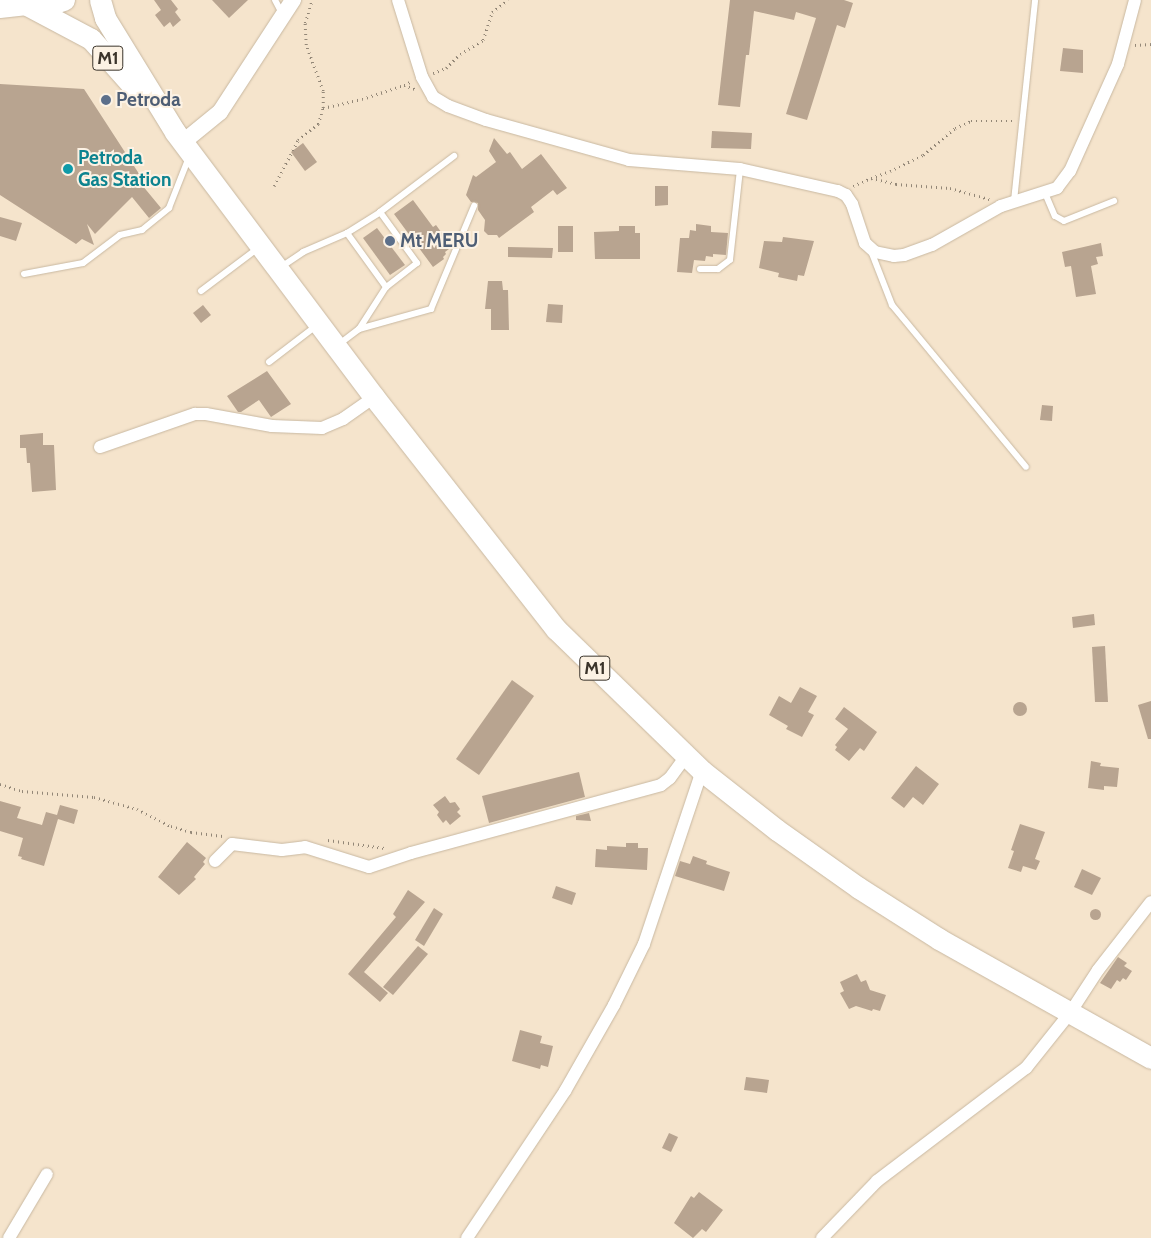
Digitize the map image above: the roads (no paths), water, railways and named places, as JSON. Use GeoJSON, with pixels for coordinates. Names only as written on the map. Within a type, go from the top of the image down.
{"type":"FeatureCollection","features":[{"type":"Feature","properties":{"kind":"highway"},"geometry":{"type":"LineString","coordinates":[[21,2],[45,6],[64,0]]}},
{"type":"Feature","properties":{"kind":"highway","name":"M1"},"geometry":{"type":"LineString","coordinates":[[100,0],[105,18],[183,143]]}},
{"type":"Feature","properties":{"kind":"highway","name":"M1"},"geometry":{"type":"LineString","coordinates":[[21,2],[91,39],[183,143],[279,268],[374,397],[550,623],[702,771],[777,830],[859,888],[939,939],[1070,1013],[1148,1051]]}},
{"type":"Feature","properties":{"kind":"main road"},"geometry":{"type":"LineString","coordinates":[[0,8],[21,2]]}},
{"type":"Feature","properties":{"kind":"street"},"geometry":{"type":"LineString","coordinates":[[183,143],[220,112],[284,17],[293,0]]}},
{"type":"Feature","properties":{"kind":"street"},"geometry":{"type":"LineString","coordinates":[[398,0],[422,77],[433,97],[448,106],[486,120],[629,160],[740,169],[838,191],[846,195],[852,204],[860,234],[869,247],[884,256],[904,255],[932,245],[1001,206],[1058,188],[1070,171],[1118,64],[1135,0]]}},
{"type":"Feature","properties":{"kind":"street"},"geometry":{"type":"LineString","coordinates":[[100,447],[195,414],[206,414],[272,426],[322,428],[343,419],[374,397]]}},
{"type":"Feature","properties":{"kind":"street"},"geometry":{"type":"LineString","coordinates":[[216,861],[232,844],[282,850],[304,847],[369,867],[411,853],[661,785],[670,778],[686,756]]}},
{"type":"Feature","properties":{"kind":"street"},"geometry":{"type":"LineString","coordinates":[[467,1238],[565,1091],[614,1005],[644,944],[702,771]]}},
{"type":"Feature","properties":{"kind":"street"},"geometry":{"type":"LineString","coordinates":[[822,1238],[877,1181],[1026,1068],[1070,1013],[1098,970],[1151,902]]}},
{"type":"Feature","properties":{"kind":"street"},"geometry":{"type":"LineString","coordinates":[[9,1238],[47,1174]]}},
{"type":"Feature","properties":{"kind":"lane"},"geometry":{"type":"LineString","coordinates":[[275,0],[284,17]]}},
{"type":"Feature","properties":{"kind":"lane"},"geometry":{"type":"LineString","coordinates":[[1014,201],[1035,0]]}},
{"type":"Feature","properties":{"kind":"lane"},"geometry":{"type":"LineString","coordinates":[[24,274],[83,263],[120,235],[142,230],[169,208],[183,143]]}},
{"type":"Feature","properties":{"kind":"lane"},"geometry":{"type":"LineString","coordinates":[[279,268],[303,252],[347,233],[380,212],[454,156]]}},
{"type":"Feature","properties":{"kind":"lane"},"geometry":{"type":"LineString","coordinates":[[700,269],[718,269],[730,260],[740,169]]}},
{"type":"Feature","properties":{"kind":"lane"},"geometry":{"type":"LineString","coordinates":[[1045,193],[1054,216],[1064,221],[1114,201]]}},
{"type":"Feature","properties":{"kind":"lane"},"geometry":{"type":"LineString","coordinates":[[336,346],[359,329],[431,308],[474,206]]}},
{"type":"Feature","properties":{"kind":"lane"},"geometry":{"type":"LineString","coordinates":[[359,329],[386,287],[417,264],[380,212]]}},
{"type":"Feature","properties":{"kind":"lane"},"geometry":{"type":"LineString","coordinates":[[347,233],[386,287]]}},
{"type":"Feature","properties":{"kind":"lane"},"geometry":{"type":"LineString","coordinates":[[201,291],[261,246]]}},
{"type":"Feature","properties":{"kind":"lane"},"geometry":{"type":"LineString","coordinates":[[869,247],[892,305],[1026,467]]}},
{"type":"Feature","properties":{"kind":"lane"},"geometry":{"type":"LineString","coordinates":[[269,362],[319,324]]}},
{"type":"Feature","properties":{"kind":"place","name":"Petroda"},"geometry":{"type":"Point","coordinates":[106,100]}},
{"type":"Feature","properties":{"kind":"place","name":"Petroda Gas Station"},"geometry":{"type":"Point","coordinates":[68,169]}},
{"type":"Feature","properties":{"kind":"place","name":"Mt MERU"},"geometry":{"type":"Point","coordinates":[390,241]}}]}
